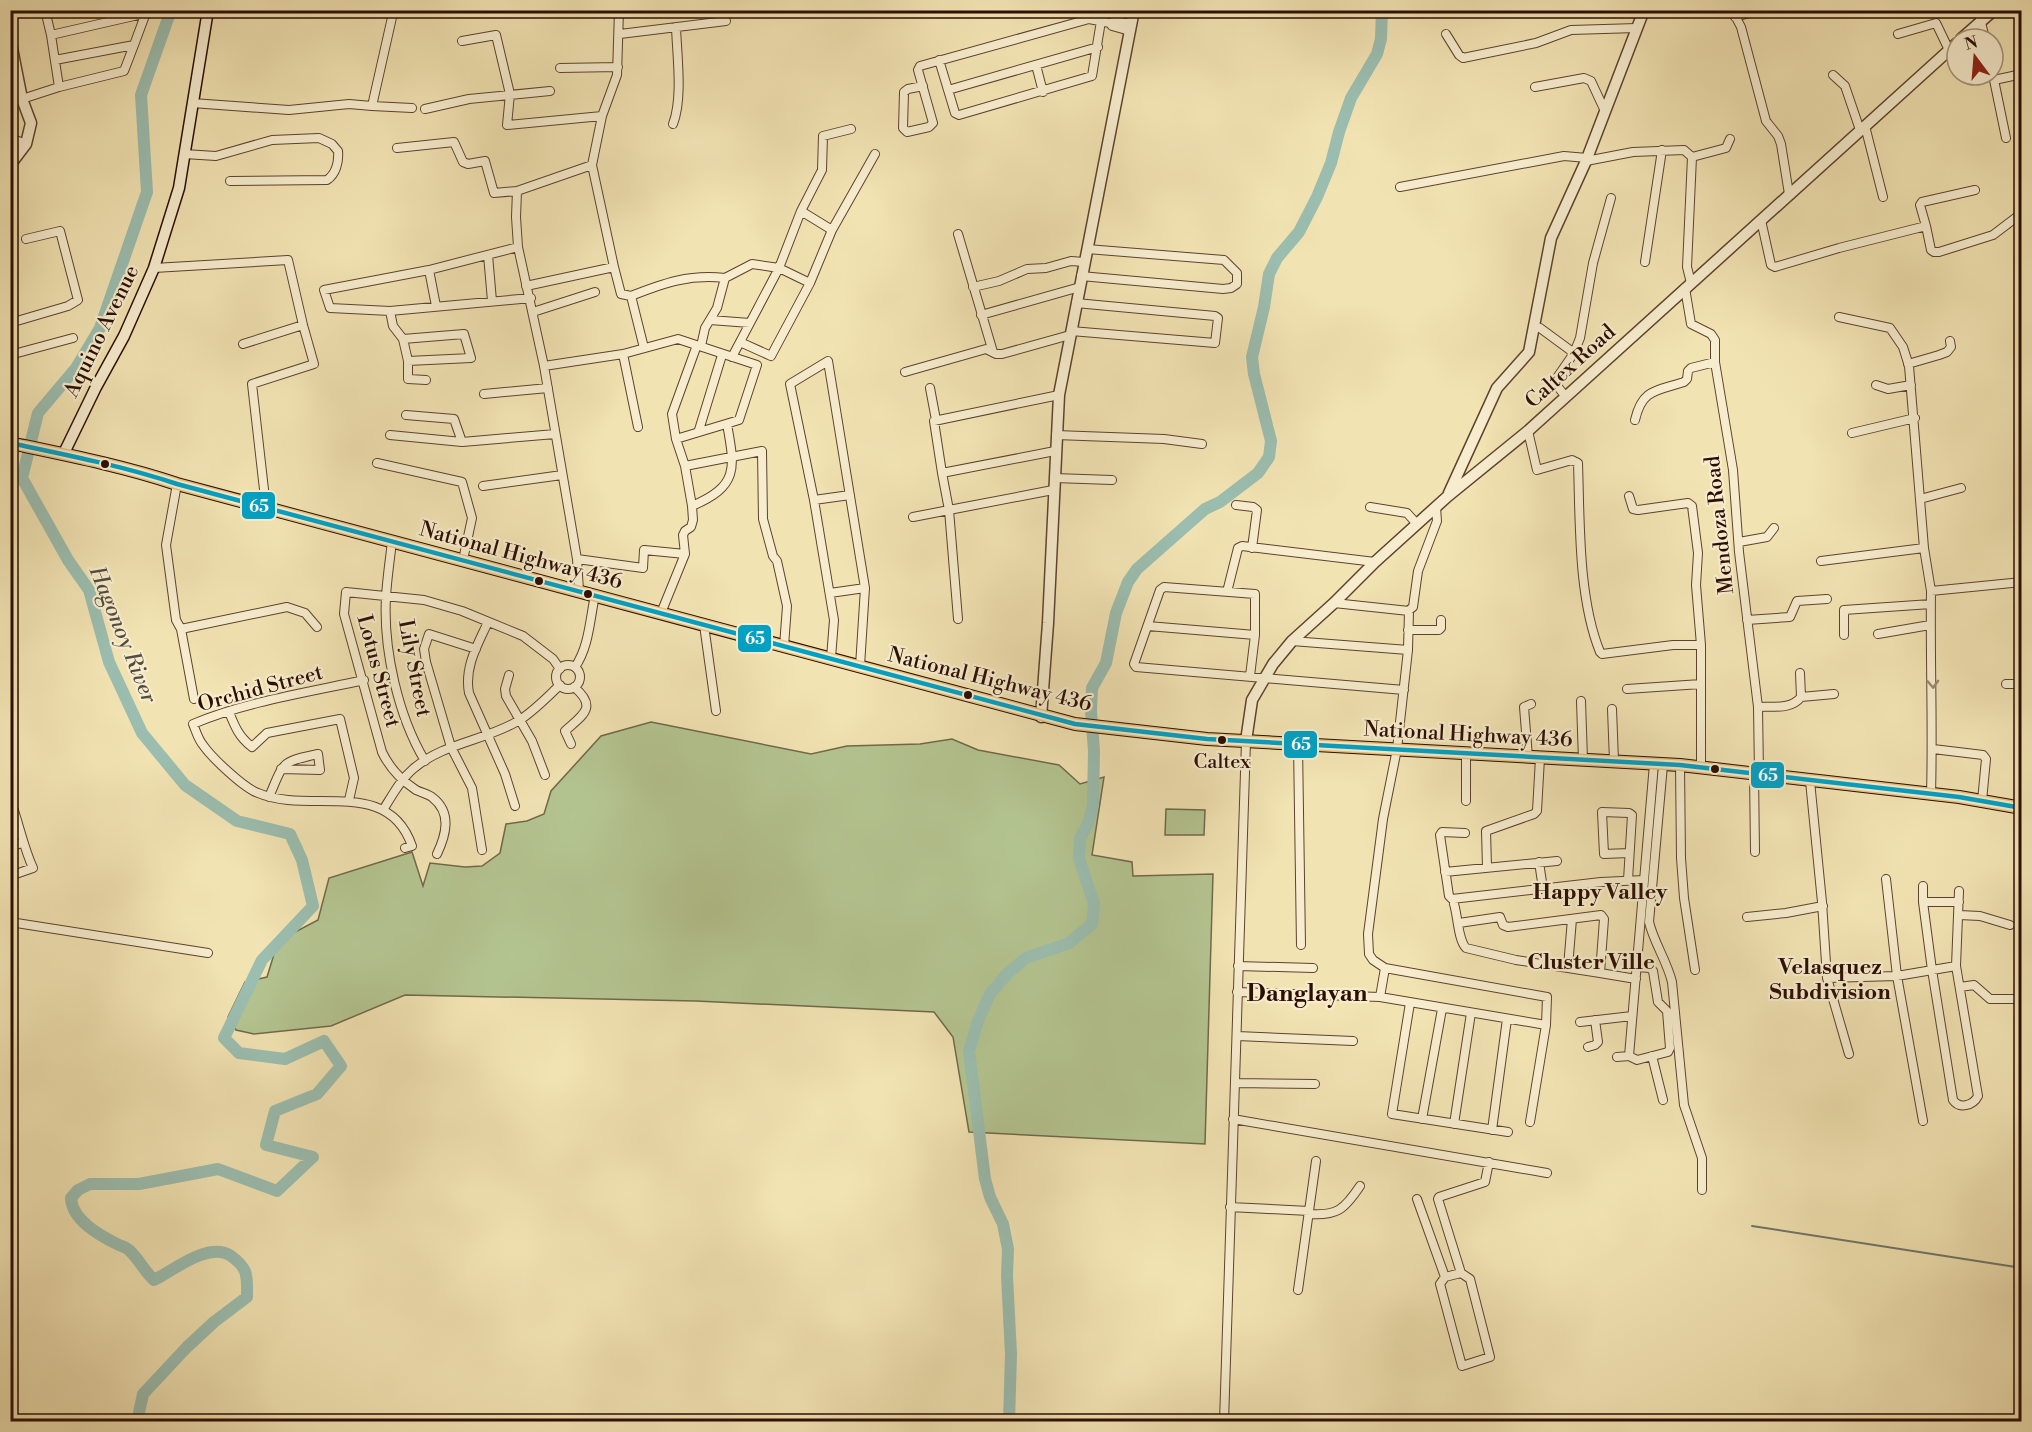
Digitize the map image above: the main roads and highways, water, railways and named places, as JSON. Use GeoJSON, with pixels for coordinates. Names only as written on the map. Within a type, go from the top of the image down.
{"type":"FeatureCollection","features":[{"type":"Feature","properties":{"kind":"main road","name":"National Highway 436"},"geometry":{"type":"LineString","coordinates":[[15,444],[142,472],[177,484],[831,658],[1041,717],[1075,724],[1298,745],[1680,765],[1931,794],[2022,808]]}},
{"type":"Feature","properties":{"kind":"waterway","name":"Hagonoy River"},"geometry":{"type":"LineString","coordinates":[[137,1422],[143,1394],[187,1347],[214,1322],[247,1297],[246,1273],[231,1256],[222,1252],[212,1252],[202,1254],[154,1280],[128,1249],[102,1236],[81,1220],[71,1198],[78,1190],[90,1184],[139,1184],[218,1169],[277,1191],[313,1157],[266,1145],[275,1111],[317,1094],[341,1066],[324,1041],[285,1059],[239,1053],[224,1038],[262,960],[313,906],[302,860],[290,834],[237,821],[185,785],[142,733],[109,662],[89,590],[68,560],[22,478],[38,413],[76,368],[100,328],[147,192],[141,95],[171,10]]}},
{"type":"Feature","properties":{"kind":"waterway"},"geometry":{"type":"LineString","coordinates":[[1009,1422],[1011,1354],[1008,1249],[1003,1224],[990,1197],[985,1179],[969,1051],[978,1021],[990,994],[1008,973],[1026,958],[1069,943],[1092,924],[1094,904],[1079,858],[1080,839],[1089,821],[1093,805],[1092,688],[1106,663],[1116,613],[1128,582],[1137,569],[1205,509],[1220,502],[1258,473],[1269,457],[1271,441],[1252,357],[1269,274],[1277,258],[1299,232],[1317,197],[1331,163],[1351,98],[1377,54],[1381,39],[1382,10]]}},
{"type":"Feature","properties":{"kind":"waterway"},"geometry":{"type":"LineString","coordinates":[[1752,1226],[2022,1268]]}},
{"type":"Feature","properties":{"kind":"place","name":"Caltex"},"geometry":{"type":"Point","coordinates":[1222,740]}},
{"type":"Feature","properties":{"kind":"district","name":"Happy Valley"},"geometry":{"type":"Point","coordinates":[1600,891]}},
{"type":"Feature","properties":{"kind":"district","name":"Cluster Ville"},"geometry":{"type":"Point","coordinates":[1591,961]}},
{"type":"Feature","properties":{"kind":"district","name":"Velasquez Subdivision"},"geometry":{"type":"Point","coordinates":[1830,978]}},
{"type":"Feature","properties":{"kind":"district","name":"Danglayan"},"geometry":{"type":"Point","coordinates":[1307,993]}}]}
